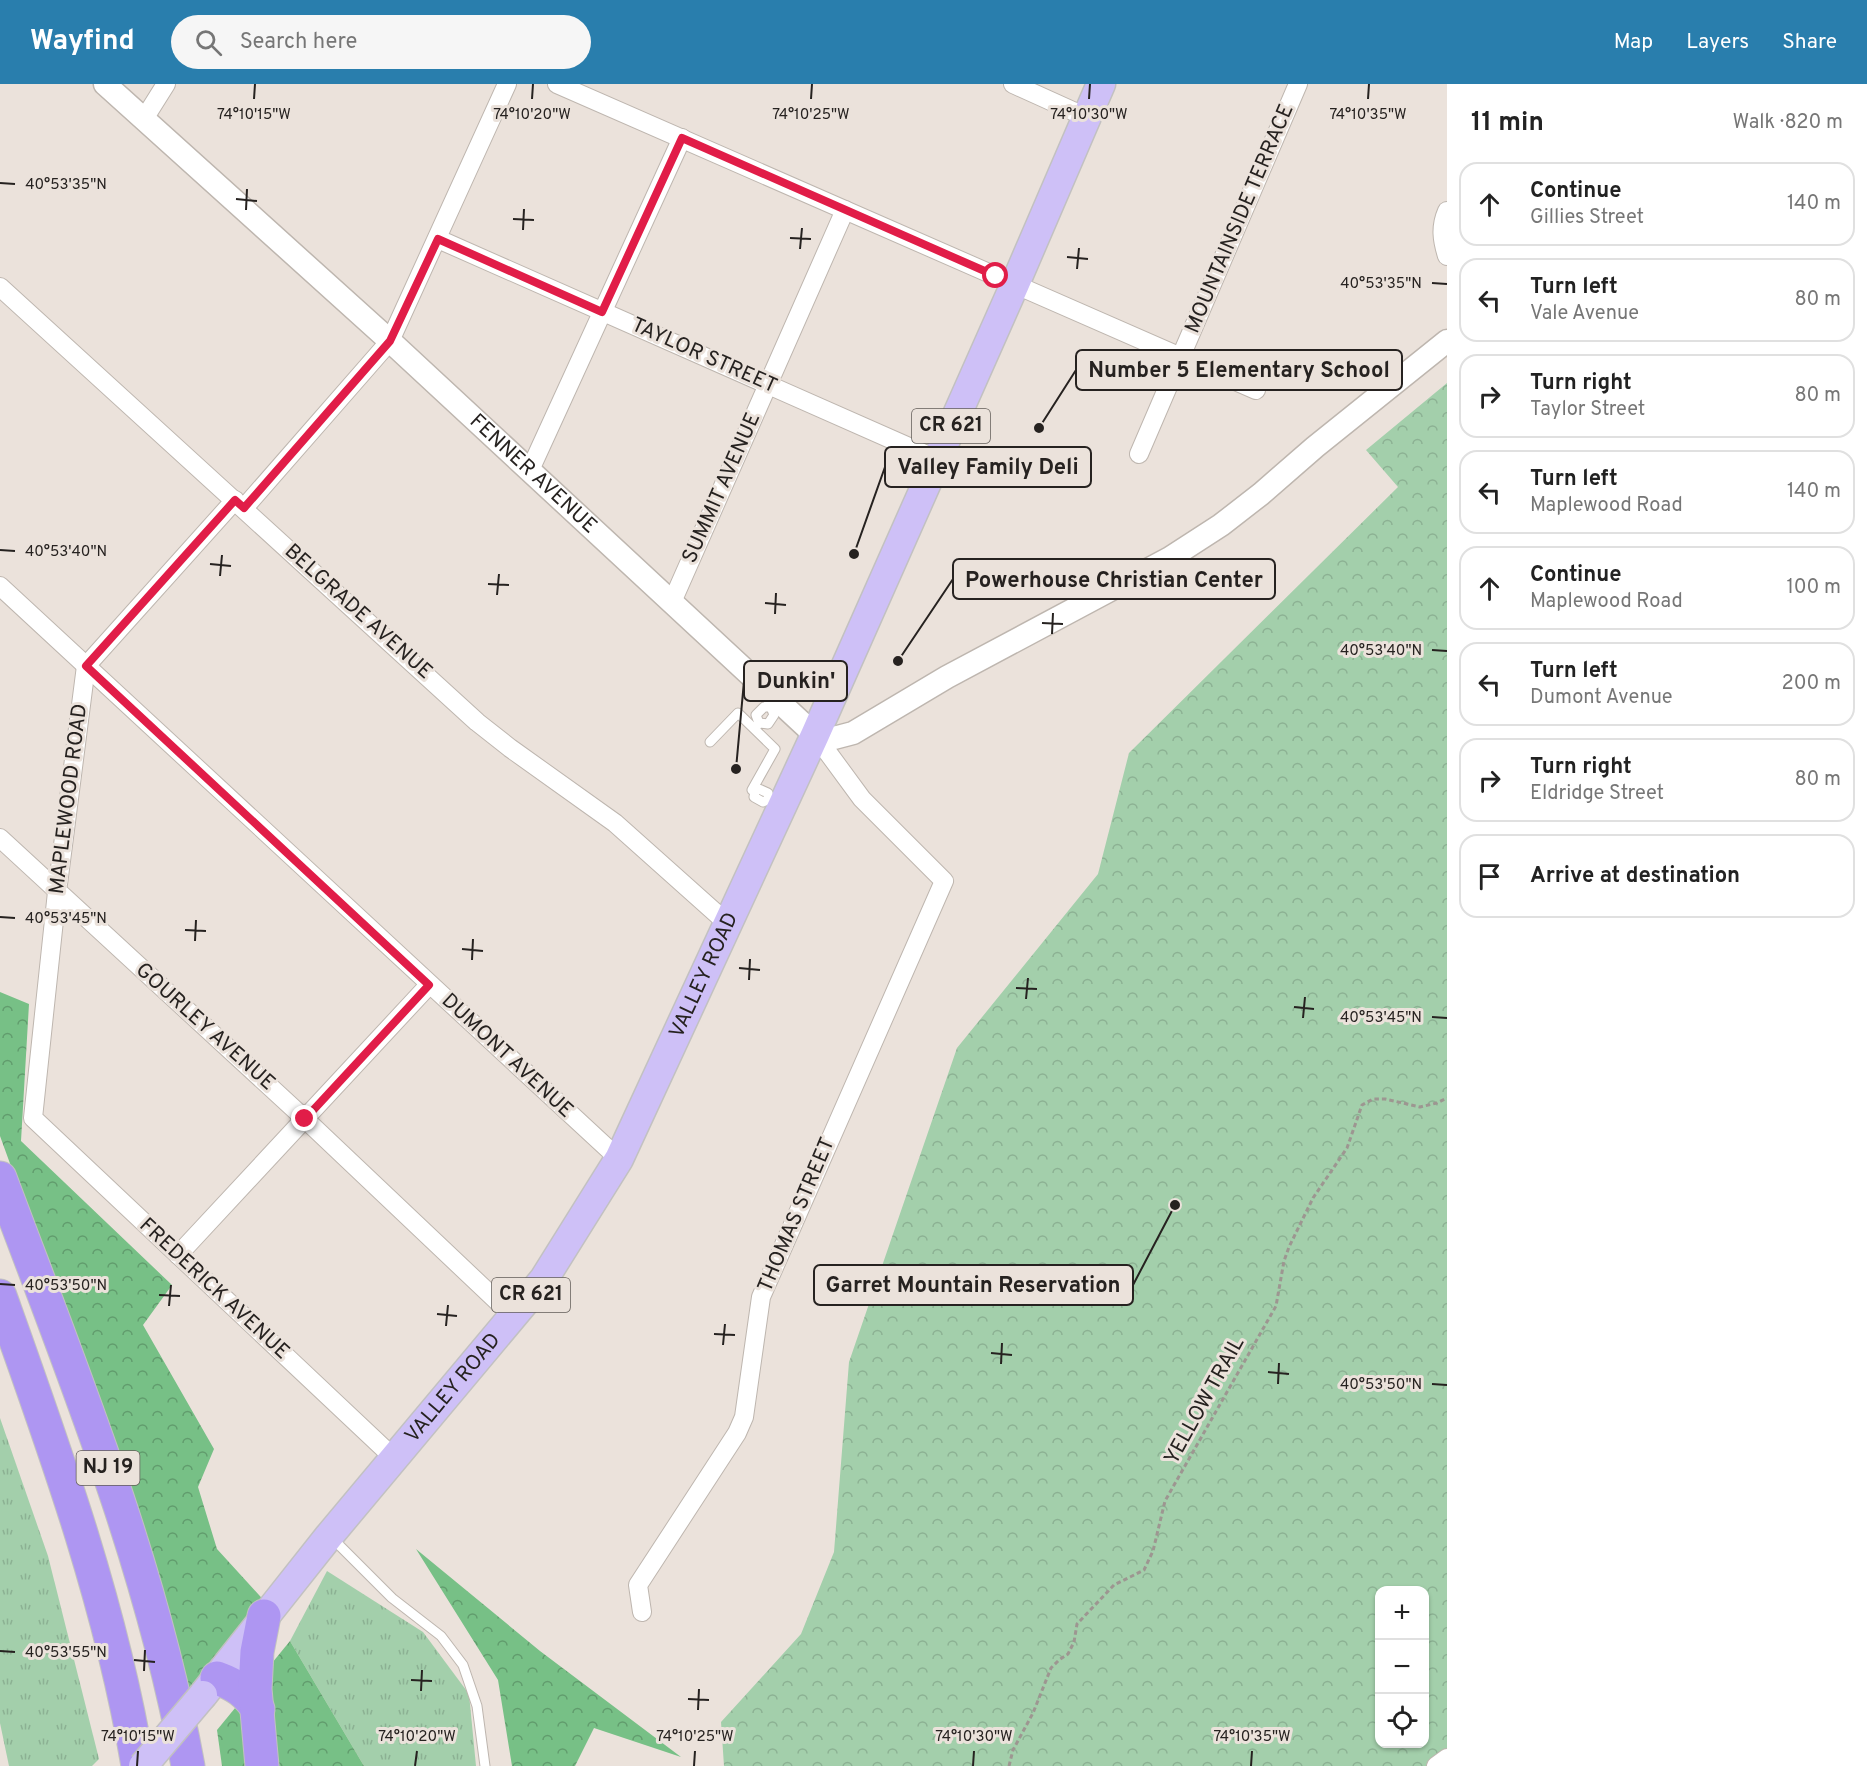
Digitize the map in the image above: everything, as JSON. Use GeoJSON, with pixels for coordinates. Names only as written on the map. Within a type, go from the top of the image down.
{"type":"FeatureCollection","features":[{"type":"Feature","properties":{"kind":"highway","name":"NJ 19"},"geometry":{"type":"LineString","coordinates":[[0,1178],[126,1521],[157,1627],[189,1766]]}},
{"type":"Feature","properties":{"kind":"highway","name":"NJ 19"},"geometry":{"type":"LineString","coordinates":[[0,1296],[65,1484],[98,1588],[125,1694],[138,1766]]}},
{"type":"Feature","properties":{"kind":"highway"},"geometry":{"type":"LineString","coordinates":[[262,1766],[255,1689],[257,1652],[264,1616]]}},
{"type":"Feature","properties":{"kind":"highway"},"geometry":{"type":"LineString","coordinates":[[210,1687],[236,1685],[248,1694],[258,1709]]}},
{"type":"Feature","properties":{"kind":"main road","name":"VALLEY ROAD"},"geometry":{"type":"LineString","coordinates":[[143,1766],[210,1687],[329,1536],[544,1279],[619,1159],[727,923],[776,802],[815,735],[1101,84]]}},
{"type":"Feature","properties":{"kind":"street","name":"FENNER AVENUE"},"geometry":{"type":"LineString","coordinates":[[105,84],[530,470],[672,602],[774,704],[815,735],[862,799],[944,881]]}},
{"type":"Feature","properties":{"kind":"street"},"geometry":{"type":"LineString","coordinates":[[144,119],[166,84]]}},
{"type":"Feature","properties":{"kind":"street"},"geometry":{"type":"LineString","coordinates":[[86,666],[390,341],[507,84]]}},
{"type":"Feature","properties":{"kind":"street"},"geometry":{"type":"LineString","coordinates":[[558,84],[1256,390]]}},
{"type":"Feature","properties":{"kind":"street"},"geometry":{"type":"LineString","coordinates":[[1013,84],[1086,117]]}},
{"type":"Feature","properties":{"kind":"street","name":"MOUNTAINSIDE TERRACE"},"geometry":{"type":"LineString","coordinates":[[1139,454],[1298,84]]}},
{"type":"Feature","properties":{"kind":"street"},"geometry":{"type":"LineString","coordinates":[[530,470],[682,138]]}},
{"type":"Feature","properties":{"kind":"street","name":"SUMMIT AVENUE"},"geometry":{"type":"LineString","coordinates":[[672,602],[846,210]]}},
{"type":"Feature","properties":{"kind":"street"},"geometry":{"type":"LineString","coordinates":[[1447,211],[1442,222],[1442,240],[1447,256]]}},
{"type":"Feature","properties":{"kind":"street","name":"TAYLOR STREET"},"geometry":{"type":"LineString","coordinates":[[438,239],[936,459]]}},
{"type":"Feature","properties":{"kind":"street","name":"BELGRADE AVENUE"},"geometry":{"type":"LineString","coordinates":[[0,287],[477,722],[615,823],[727,923]]}},
{"type":"Feature","properties":{"kind":"street"},"geometry":{"type":"LineString","coordinates":[[815,735],[834,738],[853,733],[957,672],[1170,558],[1221,525],[1261,494],[1447,340]]}},
{"type":"Feature","properties":{"kind":"street","name":"DUMONT AVENUE"},"geometry":{"type":"LineString","coordinates":[[0,586],[619,1159]]}},
{"type":"Feature","properties":{"kind":"street","name":"MAPLEWOOD ROAD"},"geometry":{"type":"LineString","coordinates":[[33,1118],[57,892],[86,666]]}},
{"type":"Feature","properties":{"kind":"street","name":"GOURLEY AVENUE"},"geometry":{"type":"LineString","coordinates":[[0,838],[305,1119],[514,1317]]}},
{"type":"Feature","properties":{"kind":"street","name":"THOMAS STREET"},"geometry":{"type":"LineString","coordinates":[[642,1612],[638,1586],[737,1433],[744,1417],[761,1297],[944,881]]}},
{"type":"Feature","properties":{"kind":"street"},"geometry":{"type":"LineString","coordinates":[[178,1255],[429,985]]}},
{"type":"Feature","properties":{"kind":"street","name":"FREDERICK AVENUE"},"geometry":{"type":"LineString","coordinates":[[33,1118],[395,1459]]}},
{"type":"Feature","properties":{"kind":"street"},"geometry":{"type":"LineString","coordinates":[[1436,1766],[1447,1758]]}},
{"type":"Feature","properties":{"kind":"lane"},"geometry":{"type":"LineString","coordinates":[[756,726],[756,715],[764,707],[774,704]]}},
{"type":"Feature","properties":{"kind":"lane"},"geometry":{"type":"LineString","coordinates":[[710,742],[738,713],[756,726],[775,749],[752,790],[755,791],[754,797],[763,802],[776,802]]}},
{"type":"Feature","properties":{"kind":"lane"},"geometry":{"type":"LineString","coordinates":[[329,1536],[392,1598],[441,1636],[463,1665],[477,1706],[485,1766]]}},
{"type":"Feature","properties":{"kind":"path","name":"YELLOW TRAIL"},"geometry":{"type":"LineString","coordinates":[[1010,1766],[1013,1750],[1033,1713],[1051,1668],[1068,1654],[1074,1642],[1077,1624],[1114,1585],[1144,1570],[1153,1551],[1166,1501],[1276,1306],[1284,1261],[1289,1247],[1313,1198],[1347,1148],[1362,1105],[1373,1099],[1385,1099],[1420,1107],[1447,1098]]}},
{"type":"Feature","properties":{"kind":"green space"},"geometry":{"type":"Polygon","coordinates":[[[1447,383],[1447,1766],[724,1766],[721,1722],[801,1634],[834,1552],[849,1362],[957,1048],[1098,874],[1129,753],[1398,487],[1366,450],[1447,383]]]}},
{"type":"Feature","properties":{"kind":"green space"},"geometry":{"type":"Polygon","coordinates":[[[0,992],[29,1004],[21,1141],[172,1285],[143,1325],[214,1449],[198,1487],[217,1549],[269,1606],[199,1699],[186,1693],[105,1425],[0,1136],[0,992]]]}},
{"type":"Feature","properties":{"kind":"green space"},"geometry":{"type":"Polygon","coordinates":[[[0,1418],[48,1556],[99,1759],[92,1766],[9,1766],[0,1723],[0,1418]]]}},
{"type":"Feature","properties":{"kind":"green space"},"geometry":{"type":"Polygon","coordinates":[[[416,1549],[540,1651],[681,1757],[594,1728],[575,1766],[512,1766],[498,1680],[416,1549]]]}},
{"type":"Feature","properties":{"kind":"green space"},"geometry":{"type":"Polygon","coordinates":[[[327,1571],[423,1632],[469,1694],[476,1766],[364,1766],[290,1641],[327,1571]]]}},
{"type":"Feature","properties":{"kind":"green space"},"geometry":{"type":"Polygon","coordinates":[[[290,1641],[364,1766],[222,1766],[217,1730],[290,1641]]]}},
{"type":"Feature","properties":{"kind":"place","name":"Number 5 Elementary School"},"geometry":{"type":"Point","coordinates":[1039,428]}},
{"type":"Feature","properties":{"kind":"place","name":"Valley Family Deli"},"geometry":{"type":"Point","coordinates":[854,554]}},
{"type":"Feature","properties":{"kind":"place","name":"Powerhouse Christian Center"},"geometry":{"type":"Point","coordinates":[898,661]}},
{"type":"Feature","properties":{"kind":"place","name":"Dunkin'"},"geometry":{"type":"Point","coordinates":[736,769]}},
{"type":"Feature","properties":{"kind":"place","name":"Garret Mountain Reservation"},"geometry":{"type":"Point","coordinates":[1175,1205]}},
{"type":"Feature","properties":{"kind":"route"},"geometry":{"type":"LineString","coordinates":[[305,1119],[429,985],[86,666],[235,500],[244,508],[390,341],[438,239],[602,312],[682,138],[996,276]]}}]}
